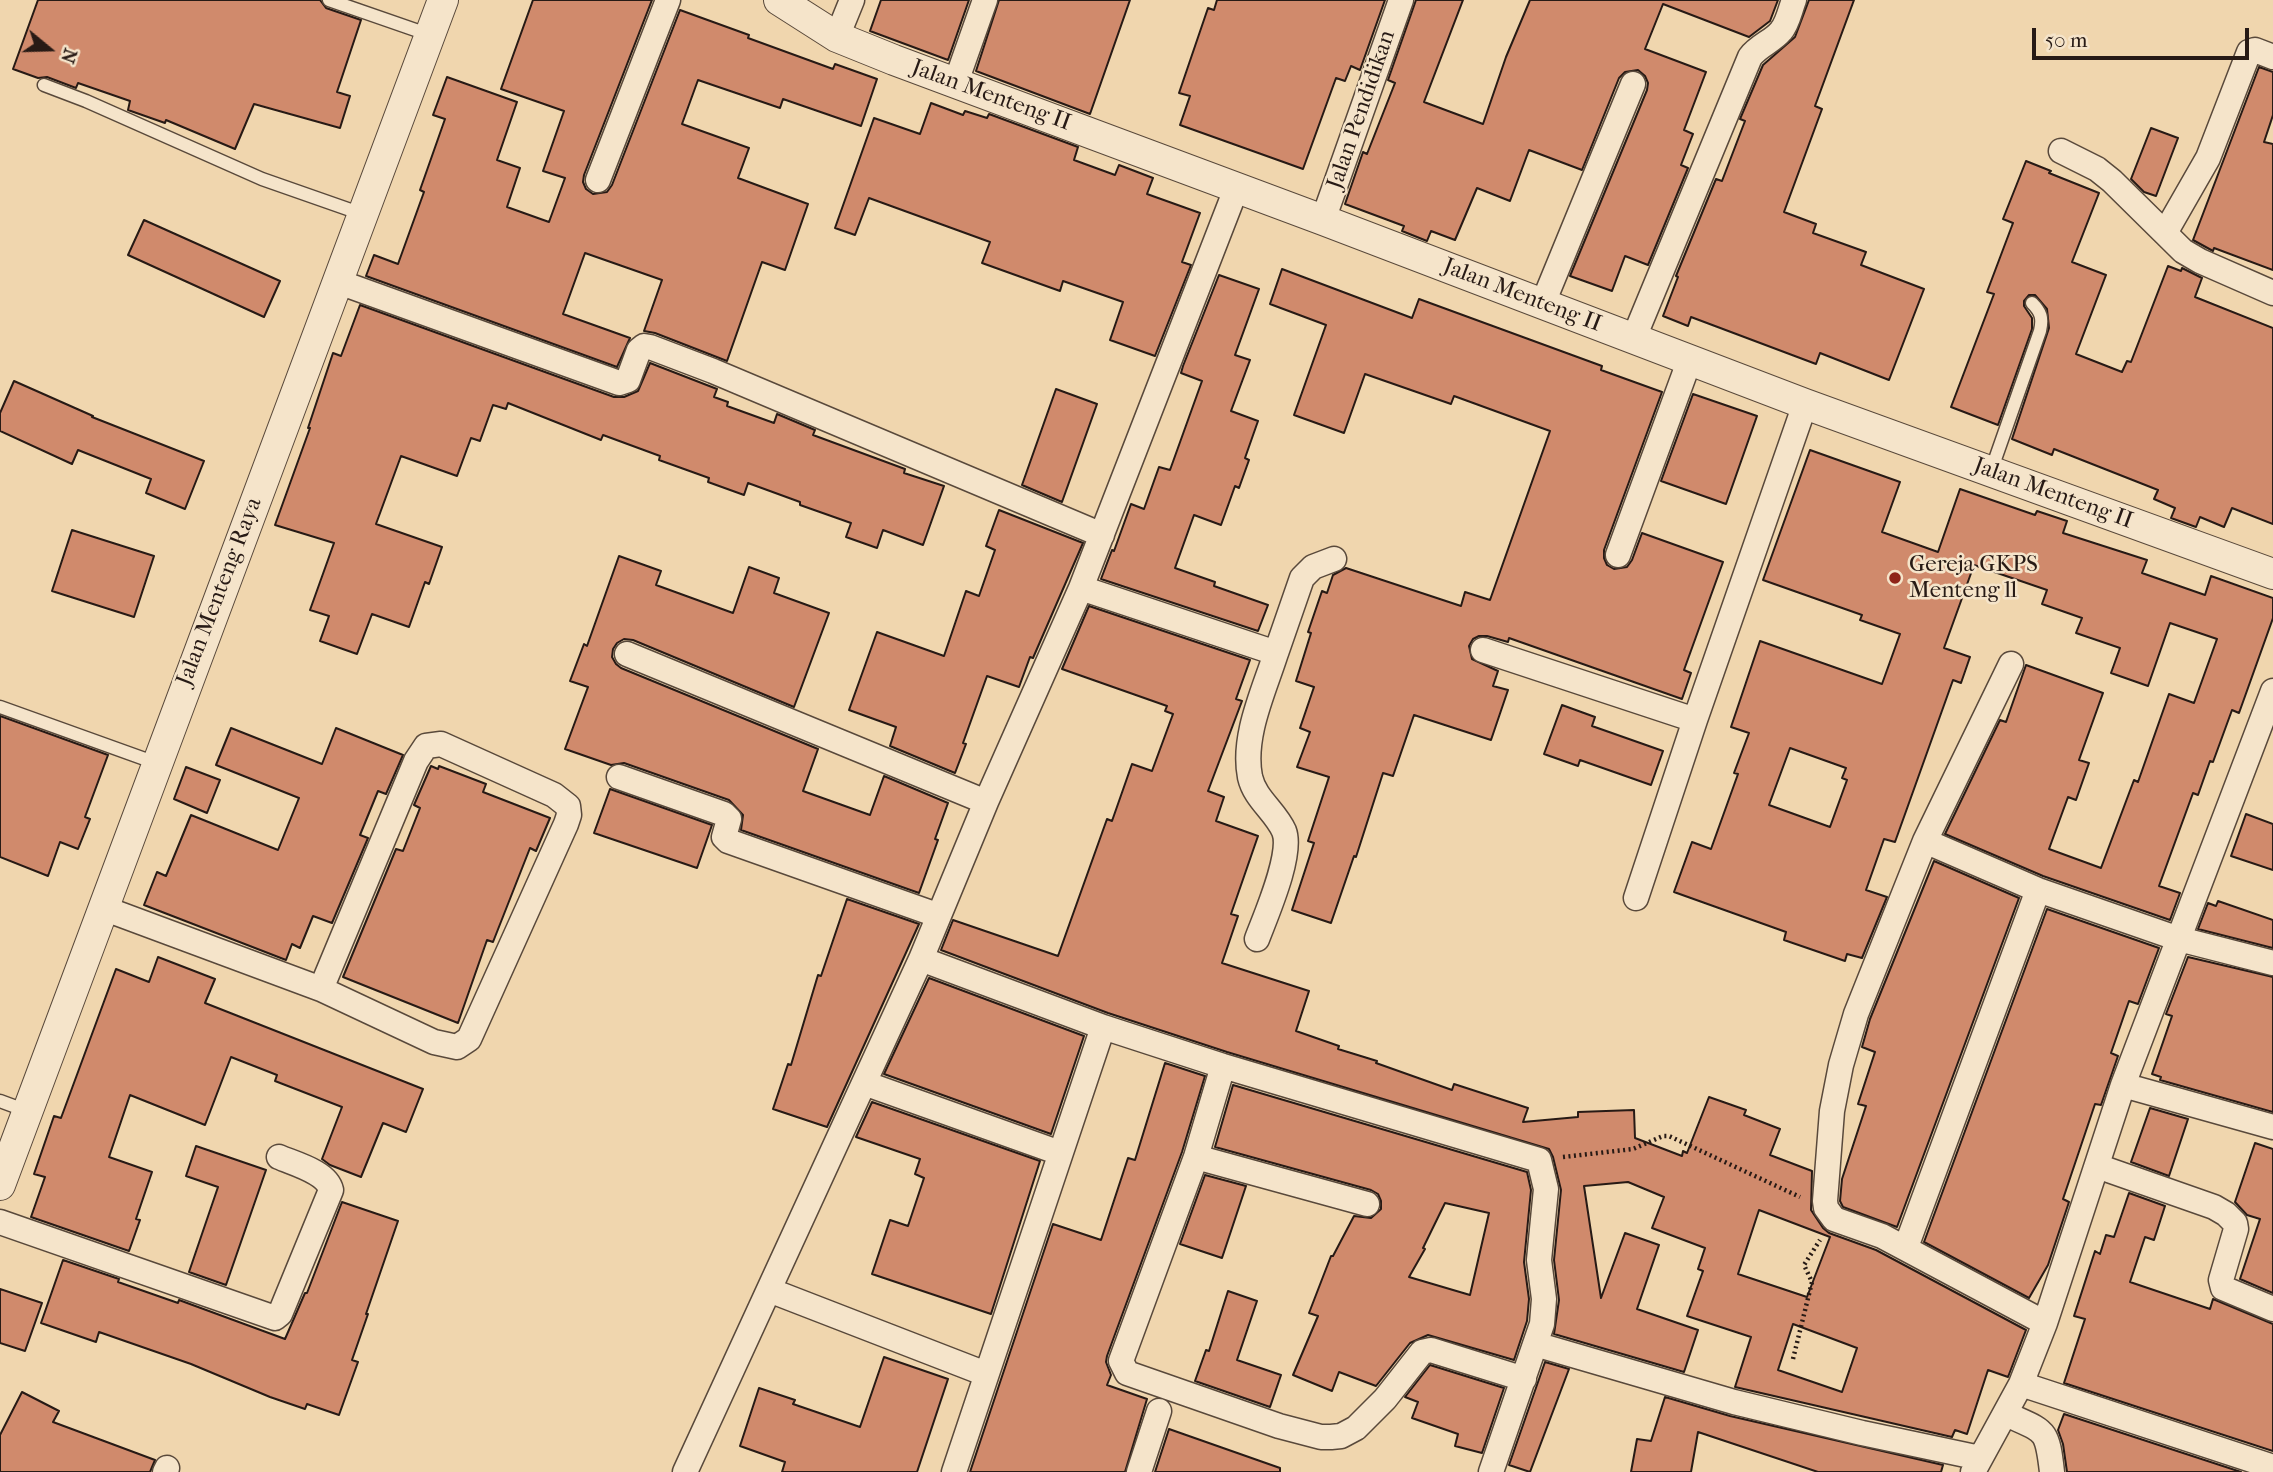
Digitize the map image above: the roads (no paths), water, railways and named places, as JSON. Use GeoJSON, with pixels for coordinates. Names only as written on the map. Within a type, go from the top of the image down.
{"type":"FeatureCollection","features":[{"type":"Feature","properties":{"kind":"street","name":"Jalan Menteng Raya"},"geometry":{"type":"LineString","coordinates":[[0,1185],[14,1106],[103,908],[443,0]]}},
{"type":"Feature","properties":{"kind":"street"},"geometry":{"type":"LineString","coordinates":[[598,180],[668,0]]}},
{"type":"Feature","properties":{"kind":"street","name":"Jalan Menteng II"},"geometry":{"type":"LineString","coordinates":[[779,0],[837,37],[894,60],[1543,303],[1633,340],[2273,574]]}},
{"type":"Feature","properties":{"kind":"street"},"geometry":{"type":"LineString","coordinates":[[837,37],[852,0]]}},
{"type":"Feature","properties":{"kind":"street"},"geometry":{"type":"LineString","coordinates":[[956,82],[985,0]]}},
{"type":"Feature","properties":{"kind":"street","name":"Jalan Pendidikan"},"geometry":{"type":"LineString","coordinates":[[1323,220],[1401,0]]}},
{"type":"Feature","properties":{"kind":"street"},"geometry":{"type":"LineString","coordinates":[[1633,340],[1750,57],[1760,45],[1779,33],[1785,25],[1794,0]]}},
{"type":"Feature","properties":{"kind":"street"},"geometry":{"type":"LineString","coordinates":[[2165,233],[2208,158],[2249,52],[2255,50],[2273,57]]}},
{"type":"Feature","properties":{"kind":"street"},"geometry":{"type":"LineString","coordinates":[[1543,303],[1633,84]]}},
{"type":"Feature","properties":{"kind":"street"},"geometry":{"type":"LineString","coordinates":[[2062,151],[2097,169],[2112,181],[2183,251],[2273,293]]}},
{"type":"Feature","properties":{"kind":"street"},"geometry":{"type":"LineString","coordinates":[[685,1472],[921,959],[986,802],[1082,588],[1236,189]]}},
{"type":"Feature","properties":{"kind":"street"},"geometry":{"type":"LineString","coordinates":[[336,281],[619,383],[628,380],[639,350],[644,346],[650,347],[1102,535]]}},
{"type":"Feature","properties":{"kind":"street"},"geometry":{"type":"LineString","coordinates":[[1618,555],[1690,359]]}},
{"type":"Feature","properties":{"kind":"street"},"geometry":{"type":"LineString","coordinates":[[1636,898],[1805,404]]}},
{"type":"Feature","properties":{"kind":"street"},"geometry":{"type":"LineString","coordinates":[[1257,939],[1271,905],[1286,841],[1283,830],[1255,793],[1249,764],[1251,734],[1303,578],[1313,567],[1334,559]]}},
{"type":"Feature","properties":{"kind":"street"},"geometry":{"type":"LineString","coordinates":[[1082,588],[1276,653]]}},
{"type":"Feature","properties":{"kind":"street"},"geometry":{"type":"LineString","coordinates":[[1483,650],[1695,720]]}},
{"type":"Feature","properties":{"kind":"street"},"geometry":{"type":"LineString","coordinates":[[627,654],[986,802]]}},
{"type":"Feature","properties":{"kind":"street"},"geometry":{"type":"LineString","coordinates":[[2011,664],[1925,841],[1856,1014],[1841,1065],[1832,1111],[1829,1210],[1906,1247],[2045,1323]]}},
{"type":"Feature","properties":{"kind":"street"},"geometry":{"type":"LineString","coordinates":[[1535,1344],[1734,1402],[1862,1433],[1977,1465],[2021,1384],[2045,1323],[2123,1085],[2273,691]]}},
{"type":"Feature","properties":{"kind":"street"},"geometry":{"type":"LineString","coordinates":[[103,908],[321,989],[434,1042],[457,1047],[469,1039],[566,824],[568,806],[554,795],[440,744],[426,746],[416,761],[321,989]]}},
{"type":"Feature","properties":{"kind":"street"},"geometry":{"type":"LineString","coordinates":[[619,777],[724,814],[729,819],[724,837],[727,841],[937,915]]}},
{"type":"Feature","properties":{"kind":"street"},"geometry":{"type":"LineString","coordinates":[[1925,841],[2038,890],[2179,939],[2273,963]]}},
{"type":"Feature","properties":{"kind":"street"},"geometry":{"type":"LineString","coordinates":[[1906,1247],[2038,890]]}},
{"type":"Feature","properties":{"kind":"street"},"geometry":{"type":"LineString","coordinates":[[921,959],[1103,1027],[1223,1066],[1539,1160],[1546,1189],[1539,1260],[1544,1299],[1542,1324],[1494,1471]]}},
{"type":"Feature","properties":{"kind":"street"},"geometry":{"type":"LineString","coordinates":[[954,1472],[1103,1027]]}},
{"type":"Feature","properties":{"kind":"street"},"geometry":{"type":"LineString","coordinates":[[1223,1066],[1196,1157],[1121,1362],[1127,1373],[1229,1409],[1321,1437],[1341,1436],[1356,1427],[1385,1399],[1422,1352],[1431,1350],[1524,1379]]}},
{"type":"Feature","properties":{"kind":"street"},"geometry":{"type":"LineString","coordinates":[[864,1083],[1060,1153]]}},
{"type":"Feature","properties":{"kind":"street"},"geometry":{"type":"LineString","coordinates":[[2123,1085],[2273,1127]]}},
{"type":"Feature","properties":{"kind":"street"},"geometry":{"type":"LineString","coordinates":[[0,1222],[275,1318],[280,1314],[331,1190],[324,1178],[279,1157]]}},
{"type":"Feature","properties":{"kind":"street"},"geometry":{"type":"LineString","coordinates":[[1196,1157],[1367,1204]]}},
{"type":"Feature","properties":{"kind":"street"},"geometry":{"type":"LineString","coordinates":[[2097,1166],[2192,1198],[2227,1214],[2235,1223],[2236,1229],[2221,1280],[2223,1289],[2273,1308]]}},
{"type":"Feature","properties":{"kind":"street"},"geometry":{"type":"LineString","coordinates":[[769,1290],[986,1374]]}},
{"type":"Feature","properties":{"kind":"street"},"geometry":{"type":"LineString","coordinates":[[2021,1384],[2273,1467]]}},
{"type":"Feature","properties":{"kind":"street"},"geometry":{"type":"LineString","coordinates":[[1139,1472],[1159,1411]]}},
{"type":"Feature","properties":{"kind":"street"},"geometry":{"type":"LineString","coordinates":[[2006,1414],[2042,1430],[2046,1435],[2052,1472]]}},
{"type":"Feature","properties":{"kind":"lane"},"geometry":{"type":"LineString","coordinates":[[329,0],[430,35]]}},
{"type":"Feature","properties":{"kind":"lane"},"geometry":{"type":"LineString","coordinates":[[44,85],[262,179],[362,214]]}},
{"type":"Feature","properties":{"kind":"lane"},"geometry":{"type":"LineString","coordinates":[[1991,471],[2043,319],[2032,303]]}},
{"type":"Feature","properties":{"kind":"lane"},"geometry":{"type":"LineString","coordinates":[[0,707],[156,763]]}},
{"type":"Feature","properties":{"kind":"place","name":"Gereja GKPS Menteng ll"},"geometry":{"type":"Point","coordinates":[1895,578]}}]}
